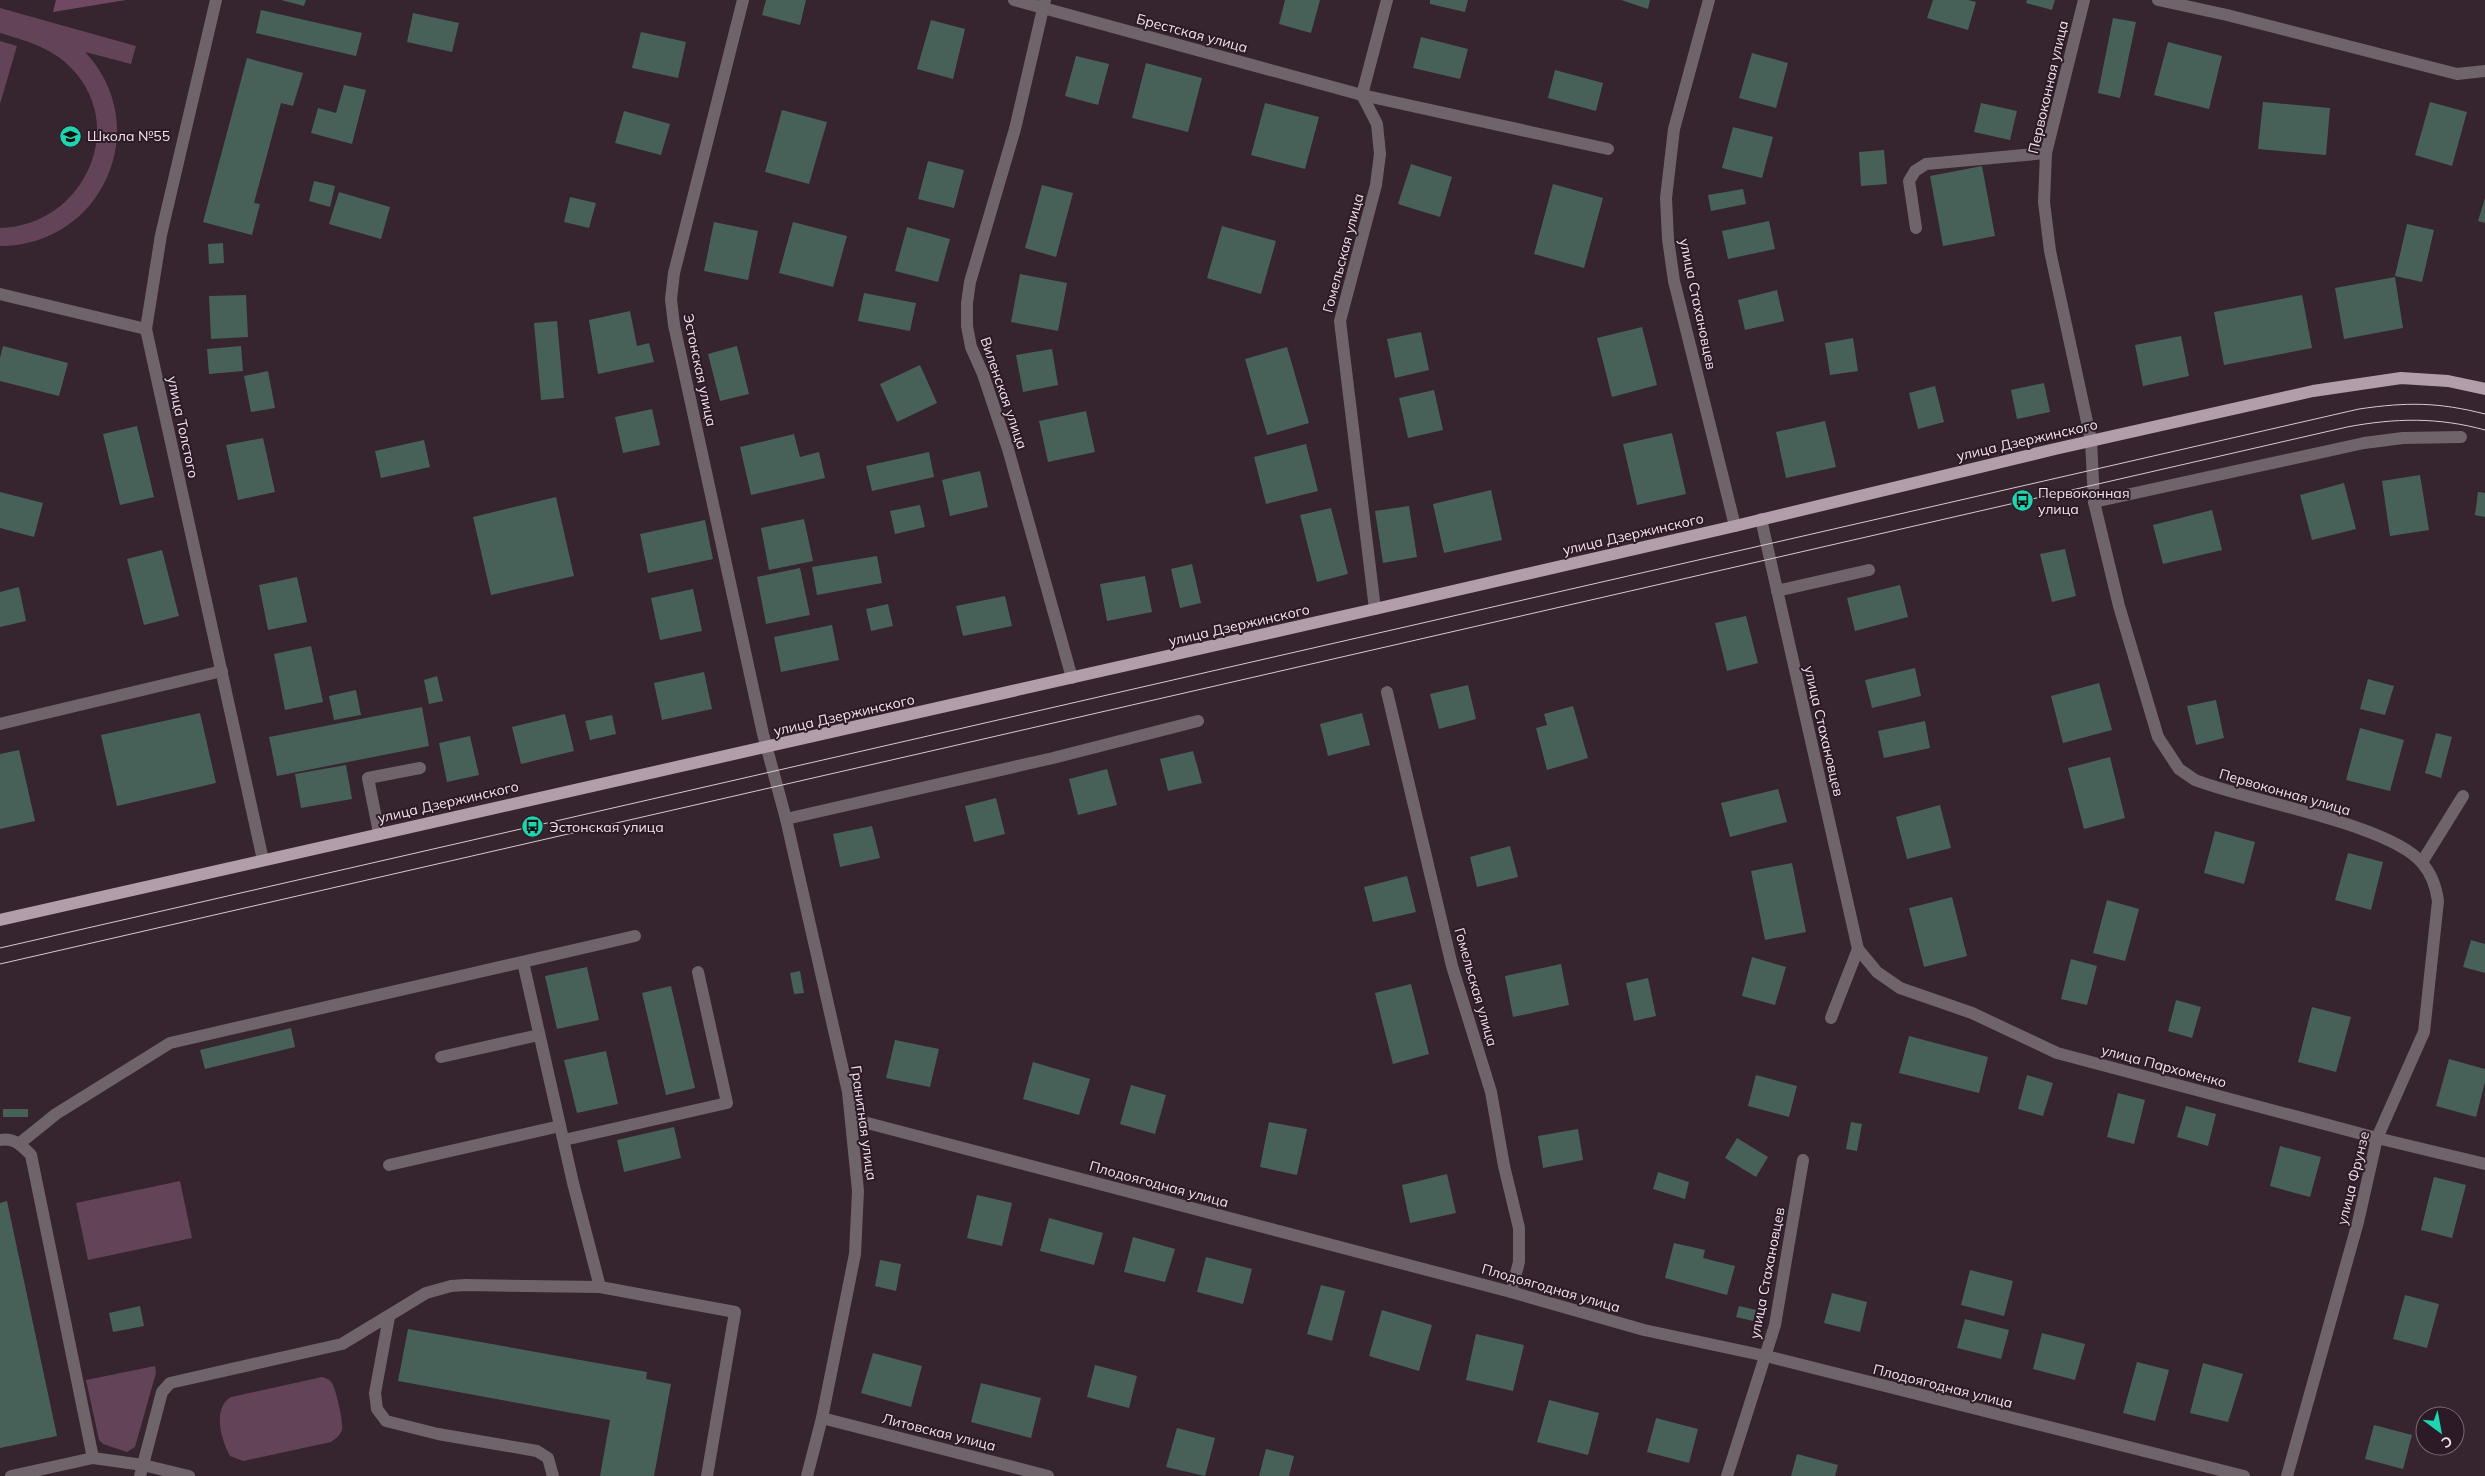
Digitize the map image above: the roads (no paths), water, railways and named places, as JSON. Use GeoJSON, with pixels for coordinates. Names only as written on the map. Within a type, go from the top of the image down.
{"type":"FeatureCollection","features":[{"type":"Feature","properties":{"kind":"main road","name":"улица Дзержинского"},"geometry":{"type":"LineString","coordinates":[[0,920],[1375,609],[1735,526],[2091,440],[2313,391],[2401,378],[2426,379],[2485,388]]}},
{"type":"Feature","properties":{"kind":"street","name":"улица Толстого"},"geometry":{"type":"LineString","coordinates":[[216,0],[161,236],[146,329],[263,860]]}},
{"type":"Feature","properties":{"kind":"street","name":"Эстонская улица"},"geometry":{"type":"LineString","coordinates":[[743,0],[674,273],[671,299],[674,325],[766,748]]}},
{"type":"Feature","properties":{"kind":"street","name":"Брестская улица"},"geometry":{"type":"LineString","coordinates":[[1014,0],[1044,4],[1362,95],[1608,149]]}},
{"type":"Feature","properties":{"kind":"street"},"geometry":{"type":"LineString","coordinates":[[1362,95],[1387,0]]}},
{"type":"Feature","properties":{"kind":"street","name":"улица Стахановцев"},"geometry":{"type":"LineString","coordinates":[[1709,0],[1674,129],[1669,161],[1666,206],[1668,239],[1674,281],[1735,526]]}},
{"type":"Feature","properties":{"kind":"street","name":"Первоконная улица"},"geometry":{"type":"LineString","coordinates":[[2084,0],[2046,153],[2044,202],[2050,251],[2091,440],[2094,502],[2119,606],[2158,737],[2179,769],[2195,780],[2364,830],[2395,843],[2422,862]]}},
{"type":"Feature","properties":{"kind":"street"},"geometry":{"type":"LineString","coordinates":[[2158,0],[2228,15],[2456,74],[2485,71]]}},
{"type":"Feature","properties":{"kind":"street","name":"Виленская улица"},"geometry":{"type":"LineString","coordinates":[[1044,4],[1015,130],[970,282],[967,303],[967,326],[971,347],[984,374],[1008,449],[1072,678]]}},
{"type":"Feature","properties":{"kind":"street","name":"Гомельская улица"},"geometry":{"type":"LineString","coordinates":[[1362,95],[1377,124],[1380,154],[1376,185],[1340,320],[1375,609]]}},
{"type":"Feature","properties":{"kind":"street"},"geometry":{"type":"LineString","coordinates":[[1916,228],[1908,181],[1915,171],[1926,164],[2046,153]]}},
{"type":"Feature","properties":{"kind":"street"},"geometry":{"type":"LineString","coordinates":[[0,294],[146,329]]}},
{"type":"Feature","properties":{"kind":"street"},"geometry":{"type":"LineString","coordinates":[[2094,502],[2364,443],[2403,438],[2461,437]]}},
{"type":"Feature","properties":{"kind":"street","name":"улица Стахановцев"},"geometry":{"type":"LineString","coordinates":[[1761,519],[1858,949]]}},
{"type":"Feature","properties":{"kind":"street"},"geometry":{"type":"LineString","coordinates":[[1777,591],[1869,570]]}},
{"type":"Feature","properties":{"kind":"street"},"geometry":{"type":"LineString","coordinates":[[0,724],[222,671]]}},
{"type":"Feature","properties":{"kind":"street","name":"Гомельская улица"},"geometry":{"type":"LineString","coordinates":[[1387,692],[1452,966],[1491,1092],[1504,1166],[1519,1228],[1519,1262],[1511,1292]]}},
{"type":"Feature","properties":{"kind":"street"},"geometry":{"type":"LineString","coordinates":[[786,819],[1053,758],[1198,721]]}},
{"type":"Feature","properties":{"kind":"street","name":"Гранитная улица"},"geometry":{"type":"LineString","coordinates":[[766,748],[786,819],[848,1092],[858,1190],[855,1254],[822,1418],[807,1476]]}},
{"type":"Feature","properties":{"kind":"street"},"geometry":{"type":"LineString","coordinates":[[380,833],[368,778],[420,768]]}},
{"type":"Feature","properties":{"kind":"street"},"geometry":{"type":"LineString","coordinates":[[2422,862],[2463,796]]}},
{"type":"Feature","properties":{"kind":"street","name":"улица Фрунзе"},"geometry":{"type":"LineString","coordinates":[[2287,1476],[2358,1222],[2377,1138],[2424,1032],[2438,901],[2435,882],[2422,862]]}},
{"type":"Feature","properties":{"kind":"street"},"geometry":{"type":"LineString","coordinates":[[20,1144],[56,1114],[170,1042],[635,936]]}},
{"type":"Feature","properties":{"kind":"street"},"geometry":{"type":"LineString","coordinates":[[1831,1018],[1858,949]]}},
{"type":"Feature","properties":{"kind":"street","name":"улица Пархоменко"},"geometry":{"type":"LineString","coordinates":[[1858,949],[1877,972],[1900,988],[1972,1013],[2057,1053],[2377,1138],[2485,1164]]}},
{"type":"Feature","properties":{"kind":"street"},"geometry":{"type":"LineString","coordinates":[[523,962],[560,1126],[600,1287]]}},
{"type":"Feature","properties":{"kind":"street"},"geometry":{"type":"LineString","coordinates":[[564,1140],[727,1103],[698,972]]}},
{"type":"Feature","properties":{"kind":"street"},"geometry":{"type":"LineString","coordinates":[[442,1057],[540,1035]]}},
{"type":"Feature","properties":{"kind":"street","name":"Плодоягодная улица"},"geometry":{"type":"LineString","coordinates":[[852,1119],[1511,1292],[1644,1330],[1766,1356],[2028,1424],[2244,1476]]}},
{"type":"Feature","properties":{"kind":"street"},"geometry":{"type":"LineString","coordinates":[[389,1165],[560,1126]]}},
{"type":"Feature","properties":{"kind":"street"},"geometry":{"type":"LineString","coordinates":[[0,1140],[6,1139],[20,1144],[31,1155],[93,1458]]}},
{"type":"Feature","properties":{"kind":"street","name":"улица Стахановцев"},"geometry":{"type":"LineString","coordinates":[[1727,1476],[1775,1325],[1803,1160]]}},
{"type":"Feature","properties":{"kind":"street"},"geometry":{"type":"LineString","coordinates":[[141,1470],[162,1392],[170,1383],[342,1344],[426,1293],[451,1286],[600,1287],[735,1312],[707,1476]]}},
{"type":"Feature","properties":{"kind":"street"},"geometry":{"type":"LineString","coordinates":[[389,1317],[375,1393],[377,1409],[386,1421],[438,1434],[537,1451],[548,1458],[553,1476]]}},
{"type":"Feature","properties":{"kind":"street","name":"Литовская улица"},"geometry":{"type":"LineString","coordinates":[[822,1418],[1048,1476]]}},
{"type":"Feature","properties":{"kind":"street"},"geometry":{"type":"LineString","coordinates":[[12,1476],[93,1458],[141,1470],[189,1476]]}},
{"type":"Feature","properties":{"kind":"tram line"},"geometry":{"type":"LineString","coordinates":[[0,948],[2359,409],[2422,404],[2452,407],[2485,414]]}},
{"type":"Feature","properties":{"kind":"tram line"},"geometry":{"type":"LineString","coordinates":[[0,964],[2347,427],[2416,420],[2450,423],[2485,430]]}},
{"type":"Feature","properties":{"kind":"place","name":"Школа №55"},"geometry":{"type":"Point","coordinates":[71,136]}},
{"type":"Feature","properties":{"kind":"place","name":"Первоконная улица"},"geometry":{"type":"Point","coordinates":[2022,501]}},
{"type":"Feature","properties":{"kind":"place","name":"Эстонская улица"},"geometry":{"type":"Point","coordinates":[533,827]}}]}
